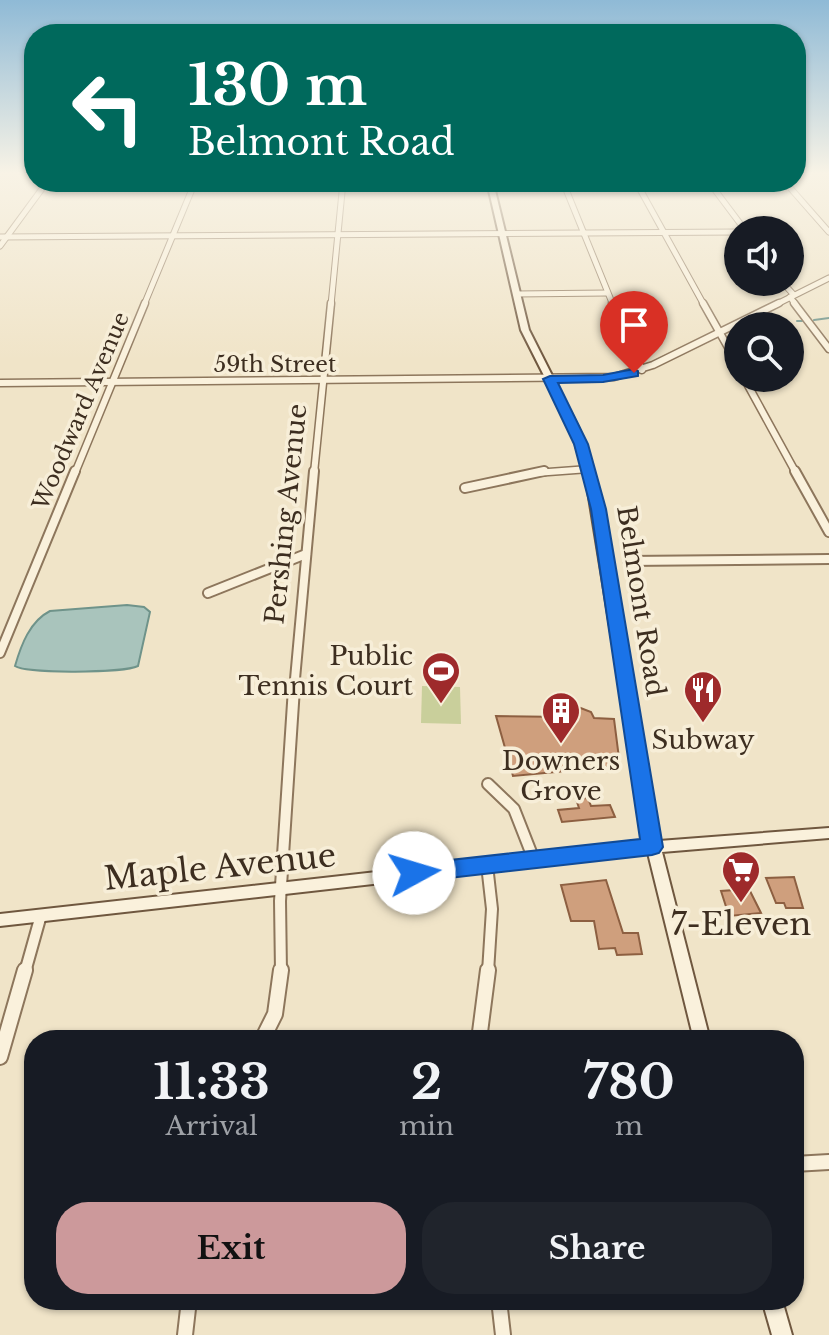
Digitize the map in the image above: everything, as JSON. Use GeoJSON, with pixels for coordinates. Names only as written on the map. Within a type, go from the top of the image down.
{"type":"FeatureCollection","features":[{"type":"Feature","properties":{"kind":"main road","name":"Belmont Road"},"geometry":{"type":"LineString","coordinates":[[503,236],[531,346],[575,429],[589,469],[652,847],[699,1030]]}},
{"type":"Feature","properties":{"kind":"main road","name":"Maple Avenue"},"geometry":{"type":"LineString","coordinates":[[0,920],[652,847],[829,833]]}},
{"type":"Feature","properties":{"kind":"main road"},"geometry":{"type":"LineString","coordinates":[[775,1310],[782,1335]]}},
{"type":"Feature","properties":{"kind":"street"},"geometry":{"type":"LineString","coordinates":[[0,246],[3,237],[230,236]]}},
{"type":"Feature","properties":{"kind":"street","name":"Pershing Avenue"},"geometry":{"type":"LineString","coordinates":[[267,1030],[275,1014],[280,991],[281,888],[306,554],[338,236]]}},
{"type":"Feature","properties":{"kind":"street"},"geometry":{"type":"LineString","coordinates":[[585,236],[642,370]]}},
{"type":"Feature","properties":{"kind":"street"},"geometry":{"type":"LineString","coordinates":[[667,236],[724,341]]}},
{"type":"Feature","properties":{"kind":"street","name":"Woodward Avenue"},"geometry":{"type":"LineString","coordinates":[[0,653],[172,237]]}},
{"type":"Feature","properties":{"kind":"street","name":"59th Street"},"geometry":{"type":"LineString","coordinates":[[804,290],[829,278]]}},
{"type":"Feature","properties":{"kind":"street"},"geometry":{"type":"LineString","coordinates":[[516,294],[607,293]]}},
{"type":"Feature","properties":{"kind":"street"},"geometry":{"type":"LineString","coordinates":[[792,296],[829,349]]}},
{"type":"Feature","properties":{"kind":"street","name":"59th Street"},"geometry":{"type":"LineString","coordinates":[[0,383],[614,377],[642,370],[792,296]]}},
{"type":"Feature","properties":{"kind":"street"},"geometry":{"type":"LineString","coordinates":[[752,392],[829,532]]}},
{"type":"Feature","properties":{"kind":"street"},"geometry":{"type":"LineString","coordinates":[[465,488],[548,470],[589,469]]}},
{"type":"Feature","properties":{"kind":"street"},"geometry":{"type":"LineString","coordinates":[[208,593],[306,554]]}},
{"type":"Feature","properties":{"kind":"street"},"geometry":{"type":"LineString","coordinates":[[628,561],[829,559]]}},
{"type":"Feature","properties":{"kind":"street"},"geometry":{"type":"LineString","coordinates":[[488,784],[506,798],[521,817],[534,860]]}},
{"type":"Feature","properties":{"kind":"street"},"geometry":{"type":"LineString","coordinates":[[480,1030],[491,944],[491,885],[487,865]]}},
{"type":"Feature","properties":{"kind":"street"},"geometry":{"type":"LineString","coordinates":[[0,1057],[41,915]]}},
{"type":"Feature","properties":{"kind":"street"},"geometry":{"type":"LineString","coordinates":[[804,1163],[829,1162]]}},
{"type":"Feature","properties":{"kind":"street"},"geometry":{"type":"LineString","coordinates":[[185,1335],[188,1310]]}},
{"type":"Feature","properties":{"kind":"street"},"geometry":{"type":"LineString","coordinates":[[500,1310],[503,1335]]}},
{"type":"Feature","properties":{"kind":"green space","name":"Public Tennis Court"},"geometry":{"type":"Polygon","coordinates":[[[422,686],[460,687],[461,724],[421,723],[422,686]]]}},
{"type":"Feature","properties":{"kind":"water"},"geometry":{"type":"Polygon","coordinates":[[[127,605],[144,607],[150,612],[138,666],[75,672],[15,666],[32,627],[50,611],[127,605]]]}},
{"type":"Feature","properties":{"kind":"building","name":"Downers Grove"},"geometry":{"type":"Polygon","coordinates":[[[578,707],[591,712],[594,718],[614,719],[620,766],[513,776],[496,716],[565,717],[565,712],[578,707]]]}},
{"type":"Feature","properties":{"kind":"building"},"geometry":{"type":"Polygon","coordinates":[[[588,798],[591,806],[610,805],[615,817],[562,822],[558,810],[579,808],[576,799],[588,798]]]}},
{"type":"Feature","properties":{"kind":"building"},"geometry":{"type":"Polygon","coordinates":[[[794,877],[803,908],[786,908],[784,903],[776,903],[766,878],[794,877]]]}},
{"type":"Feature","properties":{"kind":"building"},"geometry":{"type":"Polygon","coordinates":[[[606,880],[623,933],[638,933],[642,954],[617,955],[615,948],[599,949],[594,921],[571,921],[561,885],[606,880]]]}},
{"type":"Feature","properties":{"kind":"building","name":"7-Eleven"},"geometry":{"type":"Polygon","coordinates":[[[749,889],[761,913],[729,916],[721,891],[749,889]]]}},
{"type":"Feature","properties":{"kind":"waterway"},"geometry":{"type":"LineString","coordinates":[[814,320],[829,318]]}},
{"type":"Feature","properties":{"kind":"place","name":"Public Tennis Court"},"geometry":{"type":"Point","coordinates":[441,705]}},
{"type":"Feature","properties":{"kind":"place","name":"Subway"},"geometry":{"type":"Point","coordinates":[703,724]}},
{"type":"Feature","properties":{"kind":"place","name":"Downers Grove"},"geometry":{"type":"Point","coordinates":[561,745]}},
{"type":"Feature","properties":{"kind":"place","name":"7-Eleven"},"geometry":{"type":"Point","coordinates":[741,904]}},
{"type":"Feature","properties":{"kind":"route"},"geometry":{"type":"LineString","coordinates":[[414,873],[652,847],[598,509],[581,444],[550,379],[603,378],[634,373]]}}]}
